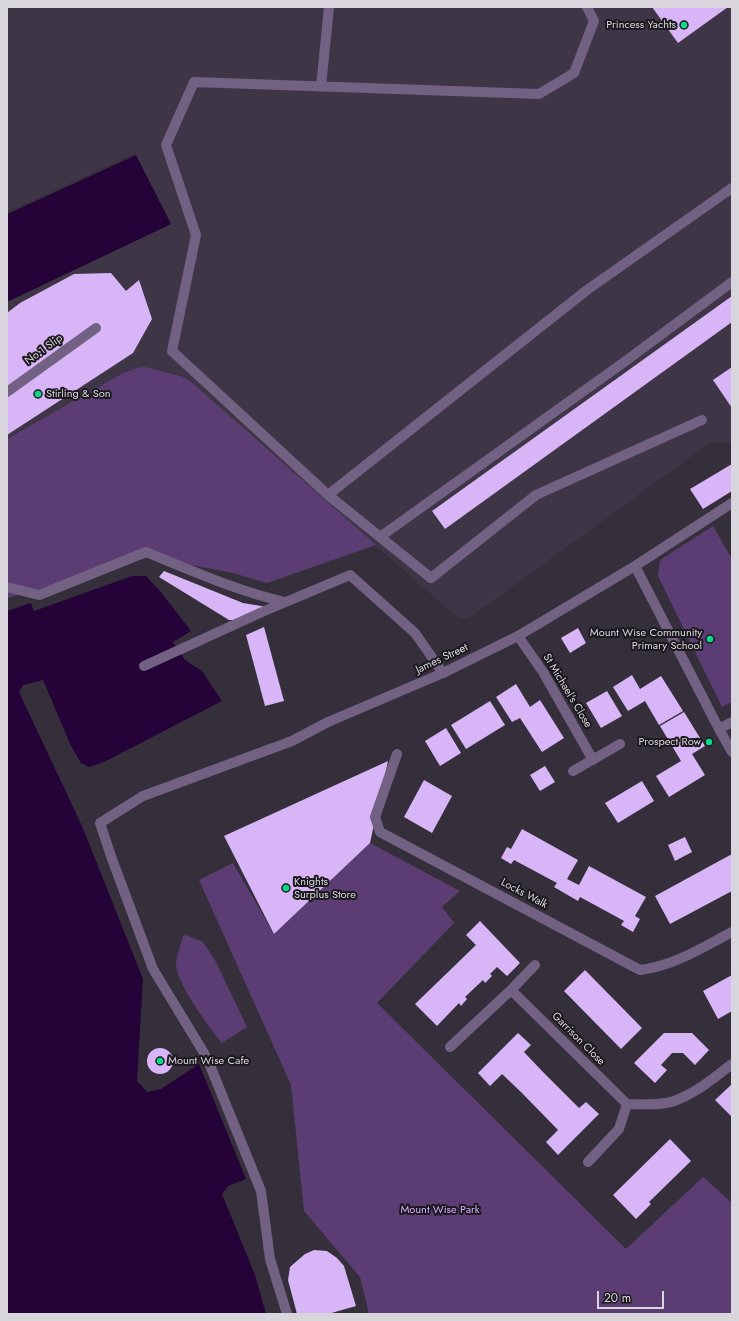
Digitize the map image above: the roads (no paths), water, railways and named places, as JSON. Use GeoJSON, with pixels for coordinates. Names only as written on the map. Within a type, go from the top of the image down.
{"type":"FeatureCollection","features":[{"type":"Feature","properties":{"kind":"street"},"geometry":{"type":"LineString","coordinates":[[321,87],[329,7]]}},
{"type":"Feature","properties":{"kind":"street"},"geometry":{"type":"LineString","coordinates":[[587,7],[594,21],[574,73],[539,94],[194,82],[166,146],[196,235],[172,351],[328,495],[431,578],[536,495],[702,420]]}},
{"type":"Feature","properties":{"kind":"street"},"geometry":{"type":"LineString","coordinates":[[328,495],[587,290],[732,188]]}},
{"type":"Feature","properties":{"kind":"street"},"geometry":{"type":"LineString","coordinates":[[380,537],[627,360],[732,282]]}},
{"type":"Feature","properties":{"kind":"street","name":"No.1 Slip"},"geometry":{"type":"LineString","coordinates":[[7,392],[96,328]]}},
{"type":"Feature","properties":{"kind":"street","name":"James Street"},"geometry":{"type":"LineString","coordinates":[[287,1314],[270,1259],[261,1191],[207,1058],[153,970],[100,823],[142,796],[292,741],[328,722],[443,673],[518,636],[635,566],[732,503]]}},
{"type":"Feature","properties":{"kind":"street"},"geometry":{"type":"LineString","coordinates":[[7,587],[39,595],[146,552],[210,579],[262,597],[285,602]]}},
{"type":"Feature","properties":{"kind":"street"},"geometry":{"type":"LineString","coordinates":[[635,566],[718,729],[732,752]]}},
{"type":"Feature","properties":{"kind":"street"},"geometry":{"type":"LineString","coordinates":[[144,666],[285,602],[350,575],[415,633],[443,673]]}},
{"type":"Feature","properties":{"kind":"street","name":"St Michael's Close"},"geometry":{"type":"LineString","coordinates":[[518,636],[543,672],[593,760]]}},
{"type":"Feature","properties":{"kind":"street"},"geometry":{"type":"LineString","coordinates":[[718,729],[732,722]]}},
{"type":"Feature","properties":{"kind":"street"},"geometry":{"type":"LineString","coordinates":[[573,771],[620,744]]}},
{"type":"Feature","properties":{"kind":"street","name":"Locks Walk"},"geometry":{"type":"LineString","coordinates":[[398,754],[375,817],[380,832],[640,970],[657,968],[682,958],[732,932]]}},
{"type":"Feature","properties":{"kind":"street"},"geometry":{"type":"LineString","coordinates":[[450,1047],[512,990],[535,965]]}},
{"type":"Feature","properties":{"kind":"street","name":"Garrison Close"},"geometry":{"type":"LineString","coordinates":[[512,990],[627,1104]]}},
{"type":"Feature","properties":{"kind":"street"},"geometry":{"type":"LineString","coordinates":[[588,1162],[620,1129],[627,1104],[648,1104],[673,1101],[700,1089],[732,1064]]}},
{"type":"Feature","properties":{"kind":"place","name":"Princess Yachts"},"geometry":{"type":"Point","coordinates":[684,25]}},
{"type":"Feature","properties":{"kind":"place","name":"Stirling & Son"},"geometry":{"type":"Point","coordinates":[38,394]}},
{"type":"Feature","properties":{"kind":"place","name":"Mount Wise Community Primary School"},"geometry":{"type":"Point","coordinates":[710,639]}},
{"type":"Feature","properties":{"kind":"place","name":"Prospect Row"},"geometry":{"type":"Point","coordinates":[709,742]}},
{"type":"Feature","properties":{"kind":"place","name":"Knights Surplus Store"},"geometry":{"type":"Point","coordinates":[286,888]}},
{"type":"Feature","properties":{"kind":"place","name":"Mount Wise Cafe"},"geometry":{"type":"Point","coordinates":[160,1061]}},
{"type":"Feature","properties":{"kind":"park label","name":"Mount Wise Park"},"geometry":{"type":"Point","coordinates":[440,1210]}}]}
